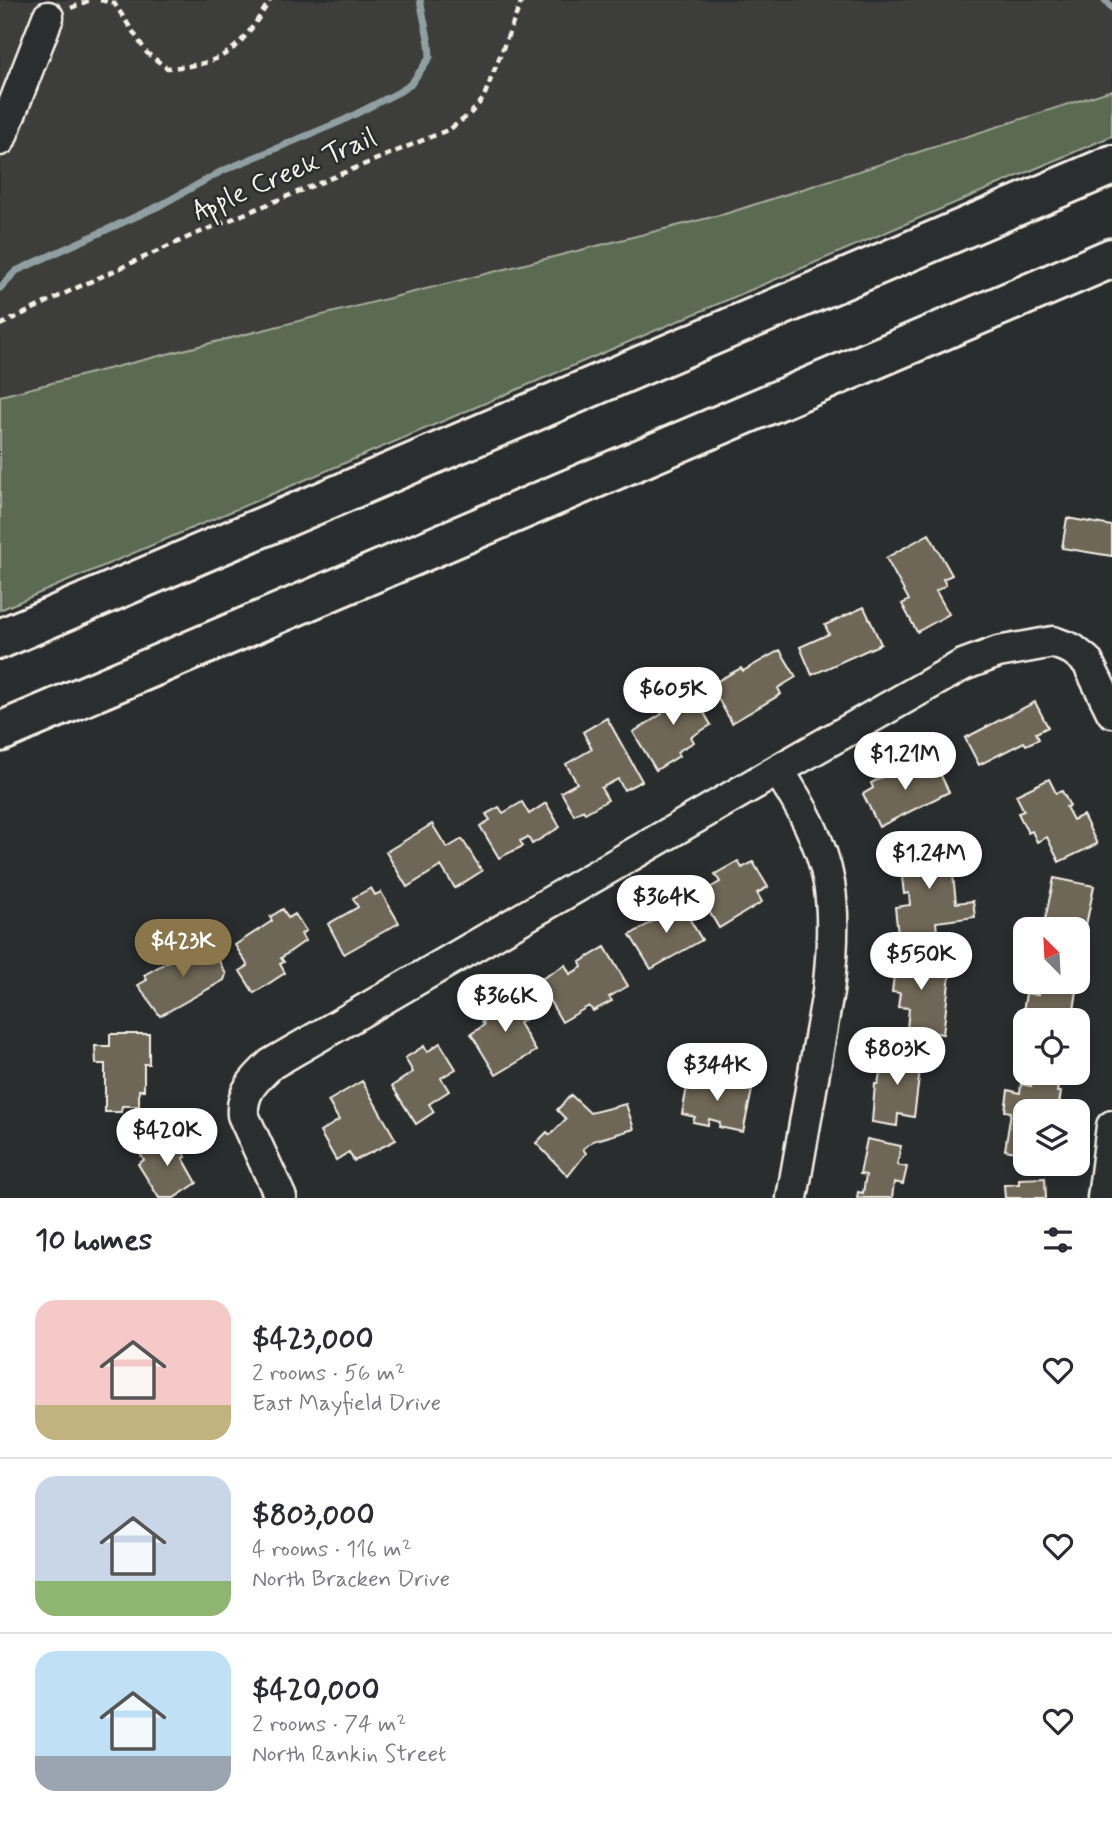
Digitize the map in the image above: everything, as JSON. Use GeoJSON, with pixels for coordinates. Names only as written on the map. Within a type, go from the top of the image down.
{"type":"FeatureCollection","features":[{"type":"Feature","properties":{"kind":"highway"},"geometry":{"type":"LineString","coordinates":[[0,639],[1112,165]]}},
{"type":"Feature","properties":{"kind":"highway"},"geometry":{"type":"LineString","coordinates":[[0,732],[1112,258]]}},
{"type":"Feature","properties":{"kind":"street"},"geometry":{"type":"LineString","coordinates":[[0,140],[48,18]]}},
{"type":"Feature","properties":{"kind":"street"},"geometry":{"type":"LineString","coordinates":[[281,1198],[243,1115],[242,1103],[254,1080],[271,1064],[778,769],[963,665],[998,652],[1050,642],[1072,649],[1087,661],[1112,712]]}},
{"type":"Feature","properties":{"kind":"street"},"geometry":{"type":"LineString","coordinates":[[778,769],[795,797],[824,861],[830,885],[831,913],[832,958],[828,992],[792,1198]]}},
{"type":"Feature","properties":{"kind":"street"},"geometry":{"type":"LineString","coordinates":[[1103,1198],[1112,1126]]}},
{"type":"Feature","properties":{"kind":"path"},"geometry":{"type":"LineString","coordinates":[[100,0],[114,4],[147,53],[167,68],[197,66],[228,54],[250,33],[270,0]]}},
{"type":"Feature","properties":{"kind":"path","name":"Apple Creek Trail"},"geometry":{"type":"LineString","coordinates":[[0,325],[179,242],[450,129],[469,115],[483,99],[522,0]]}},
{"type":"Feature","properties":{"kind":"shaded area"},"geometry":{"type":"Polygon","coordinates":[[[0,0],[1112,0],[1112,90],[729,213],[0,396],[0,0]]]}},
{"type":"Feature","properties":{"kind":"green space"},"geometry":{"type":"Polygon","coordinates":[[[1112,90],[1112,136],[0,610],[0,396],[728,213],[1112,90]]]}},
{"type":"Feature","properties":{"kind":"building"},"geometry":{"type":"Polygon","coordinates":[[[1067,518],[1112,526],[1112,556],[1062,548],[1067,518]]]}},
{"type":"Feature","properties":{"kind":"building"},"geometry":{"type":"Polygon","coordinates":[[[929,534],[952,575],[943,579],[946,585],[936,591],[949,614],[917,632],[902,604],[909,600],[886,558],[929,534]]]}},
{"type":"Feature","properties":{"kind":"building"},"geometry":{"type":"Polygon","coordinates":[[[864,607],[881,644],[812,675],[800,647],[829,634],[825,625],[864,607]]]}},
{"type":"Feature","properties":{"kind":"building"},"geometry":{"type":"Polygon","coordinates":[[[780,650],[796,677],[778,688],[781,694],[732,723],[710,685],[741,668],[743,671],[780,650]]]}},
{"type":"Feature","properties":{"kind":"building"},"geometry":{"type":"Polygon","coordinates":[[[697,688],[708,708],[703,711],[711,725],[691,737],[694,742],[677,752],[679,756],[656,770],[633,732],[662,714],[654,701],[670,692],[675,700],[697,688]]]}},
{"type":"Feature","properties":{"kind":"building"},"geometry":{"type":"Polygon","coordinates":[[[1035,702],[1048,727],[1036,733],[1039,739],[1026,745],[1024,742],[979,765],[965,738],[1035,702]]]}},
{"type":"Feature","properties":{"kind":"building"},"geometry":{"type":"Polygon","coordinates":[[[607,718],[642,781],[624,790],[618,779],[601,788],[608,800],[585,813],[583,810],[574,815],[561,792],[577,783],[566,764],[592,749],[583,732],[607,718]]]}},
{"type":"Feature","properties":{"kind":"building"},"geometry":{"type":"Polygon","coordinates":[[[933,759],[949,792],[879,827],[863,794],[873,788],[871,783],[896,770],[899,776],[933,759]]]}},
{"type":"Feature","properties":{"kind":"building"},"geometry":{"type":"Polygon","coordinates":[[[1049,779],[1056,793],[1062,791],[1070,806],[1066,807],[1073,820],[1083,815],[1097,844],[1059,862],[1047,837],[1037,842],[1032,831],[1028,833],[1018,813],[1024,811],[1016,795],[1049,779]]]}},
{"type":"Feature","properties":{"kind":"building"},"geometry":{"type":"Polygon","coordinates":[[[522,802],[529,814],[546,803],[560,827],[532,844],[528,837],[520,841],[523,846],[499,858],[480,826],[490,820],[486,814],[499,807],[503,813],[522,802]]]}},
{"type":"Feature","properties":{"kind":"building"},"geometry":{"type":"Polygon","coordinates":[[[432,824],[447,848],[462,839],[482,871],[455,888],[441,866],[407,887],[386,852],[432,824]]]}},
{"type":"Feature","properties":{"kind":"building"},"geometry":{"type":"Polygon","coordinates":[[[950,846],[956,903],[973,901],[975,917],[936,922],[937,931],[898,935],[895,907],[910,905],[909,893],[904,894],[899,851],[950,846]]]}},
{"type":"Feature","properties":{"kind":"building"},"geometry":{"type":"Polygon","coordinates":[[[738,861],[742,868],[753,862],[768,887],[757,893],[762,902],[719,928],[699,894],[720,882],[715,874],[738,861]]]}},
{"type":"Feature","properties":{"kind":"building"},"geometry":{"type":"Polygon","coordinates":[[[1054,878],[1094,886],[1088,917],[1046,917],[1054,878]]]}},
{"type":"Feature","properties":{"kind":"building"},"geometry":{"type":"Polygon","coordinates":[[[371,888],[375,895],[381,892],[399,923],[344,954],[328,924],[358,907],[353,898],[371,888]]]}},
{"type":"Feature","properties":{"kind":"building"},"geometry":{"type":"Polygon","coordinates":[[[677,898],[702,940],[651,969],[630,935],[655,920],[651,913],[677,898]]]}},
{"type":"Feature","properties":{"kind":"building"},"geometry":{"type":"Polygon","coordinates":[[[283,909],[288,918],[295,914],[306,931],[301,934],[305,941],[281,958],[284,962],[280,964],[285,973],[254,993],[240,971],[248,966],[235,945],[272,921],[270,917],[283,909]]]}},
{"type":"Feature","properties":{"kind":"building"},"geometry":{"type":"Polygon","coordinates":[[[203,942],[211,953],[214,952],[226,974],[224,980],[160,1016],[138,985],[147,980],[144,975],[203,942]]]}},
{"type":"Feature","properties":{"kind":"building"},"geometry":{"type":"Polygon","coordinates":[[[605,947],[628,986],[609,997],[612,1001],[593,1011],[589,1006],[562,1022],[538,981],[565,965],[570,974],[582,967],[580,962],[605,947]]]}},
{"type":"Feature","properties":{"kind":"building"},"geometry":{"type":"Polygon","coordinates":[[[897,951],[928,955],[926,971],[950,974],[943,1034],[907,1029],[909,1008],[898,1007],[900,993],[892,992],[897,951]]]}},
{"type":"Feature","properties":{"kind":"building"},"geometry":{"type":"Polygon","coordinates":[[[520,994],[533,1015],[519,1023],[536,1051],[496,1075],[471,1034],[484,1025],[482,1022],[489,1019],[483,1010],[507,996],[510,1000],[520,994]]]}},
{"type":"Feature","properties":{"kind":"building"},"geometry":{"type":"Polygon","coordinates":[[[1026,994],[1077,994],[1074,1008],[1024,1008],[1026,994]]]}},
{"type":"Feature","properties":{"kind":"building"},"geometry":{"type":"Polygon","coordinates":[[[110,1034],[149,1034],[149,1064],[144,1064],[144,1090],[139,1090],[139,1106],[122,1106],[121,1112],[105,1112],[105,1064],[96,1064],[95,1046],[110,1046],[110,1034]]]}},
{"type":"Feature","properties":{"kind":"building"},"geometry":{"type":"Polygon","coordinates":[[[440,1043],[456,1069],[441,1078],[449,1091],[429,1104],[434,1112],[416,1124],[392,1086],[413,1072],[405,1058],[424,1046],[427,1052],[440,1043]]]}},
{"type":"Feature","properties":{"kind":"building"},"geometry":{"type":"Polygon","coordinates":[[[884,1049],[922,1054],[914,1117],[898,1114],[897,1126],[872,1122],[875,1084],[878,1084],[884,1049]]]}},
{"type":"Feature","properties":{"kind":"building"},"geometry":{"type":"Polygon","coordinates":[[[702,1074],[720,1078],[719,1083],[752,1090],[743,1132],[719,1127],[720,1122],[709,1119],[708,1125],[693,1122],[695,1117],[682,1114],[689,1076],[701,1078],[702,1074]]]}},
{"type":"Feature","properties":{"kind":"building"},"geometry":{"type":"Polygon","coordinates":[[[362,1081],[396,1140],[354,1161],[349,1152],[336,1160],[320,1132],[339,1120],[328,1101],[362,1081]]]}},
{"type":"Feature","properties":{"kind":"building"},"geometry":{"type":"Polygon","coordinates":[[[1021,1085],[1058,1085],[1060,1099],[1013,1099],[1013,1152],[1005,1150],[1011,1112],[1005,1111],[1008,1090],[1020,1093],[1021,1085]]]}},
{"type":"Feature","properties":{"kind":"building"},"geometry":{"type":"Polygon","coordinates":[[[571,1095],[590,1113],[626,1104],[634,1129],[593,1141],[583,1149],[586,1153],[568,1176],[536,1143],[547,1132],[550,1135],[566,1119],[557,1110],[571,1095]]]}},
{"type":"Feature","properties":{"kind":"building"},"geometry":{"type":"Polygon","coordinates":[[[171,1132],[197,1183],[174,1198],[159,1198],[138,1164],[144,1160],[139,1152],[171,1132]]]}},
{"type":"Feature","properties":{"kind":"building"},"geometry":{"type":"Polygon","coordinates":[[[867,1139],[901,1146],[897,1165],[907,1167],[903,1184],[894,1182],[892,1198],[857,1198],[858,1192],[863,1193],[866,1175],[860,1174],[867,1139]]]}},
{"type":"Feature","properties":{"kind":"building"},"geometry":{"type":"Polygon","coordinates":[[[1045,1178],[1046,1198],[1005,1198],[1004,1185],[1019,1184],[1019,1179],[1045,1178]]]}},
{"type":"Feature","properties":{"kind":"waterway"},"geometry":{"type":"LineString","coordinates":[[0,288],[16,271],[159,206],[222,171],[342,121],[411,84],[430,57],[420,0]]}},
{"type":"Feature","properties":{"kind":"waterway"},"geometry":{"type":"LineString","coordinates":[[1105,0],[1112,8]]}}]}
